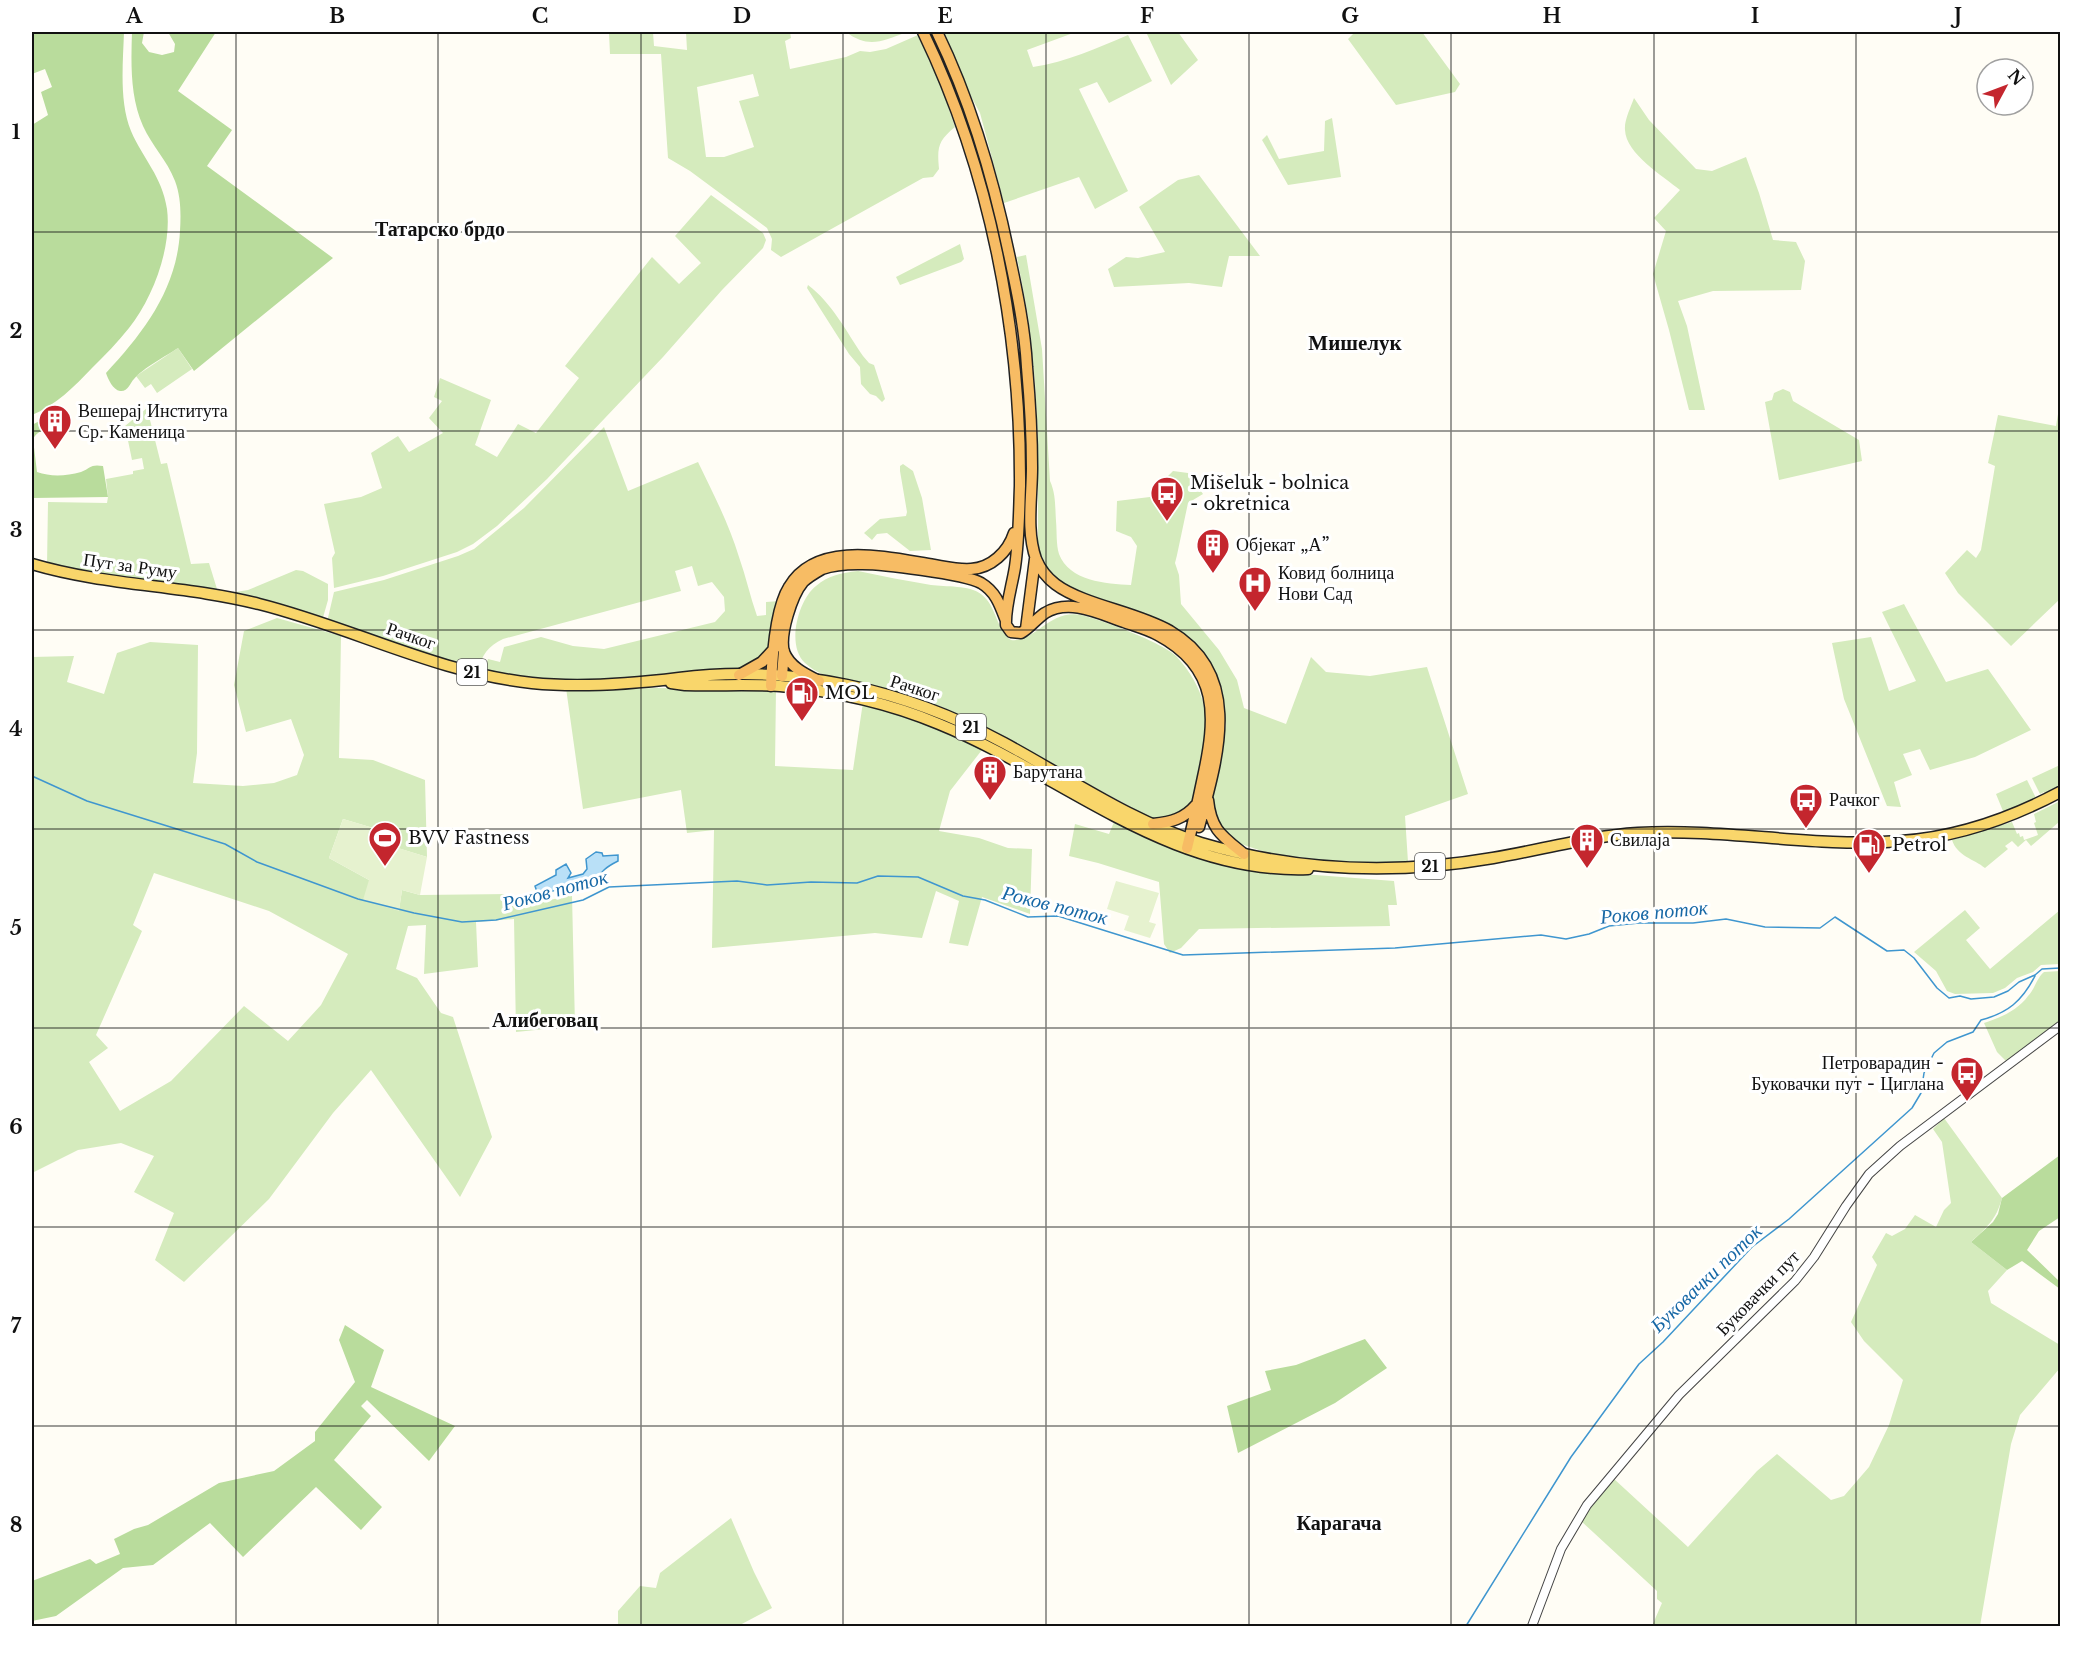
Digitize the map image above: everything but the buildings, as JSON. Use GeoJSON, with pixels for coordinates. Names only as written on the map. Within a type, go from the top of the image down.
{"type":"FeatureCollection","features":[{"type":"Feature","properties":{"kind":"highway"},"geometry":{"type":"LineString","coordinates":[[937,32],[972,116],[1001,214],[1022,321],[1031,427],[1031,532],[1035,557],[1026,630]]}},
{"type":"Feature","properties":{"kind":"highway"},"geometry":{"type":"LineString","coordinates":[[924,34],[960,121],[981,190],[1008,315],[1019,445],[1019,519],[1015,565],[1006,621]]}},
{"type":"Feature","properties":{"kind":"highway"},"geometry":{"type":"LineString","coordinates":[[819,681],[800,672],[779,650],[781,605],[793,581],[809,567],[825,560],[857,555],[972,569],[999,557],[1010,544],[1019,519]]}},
{"type":"Feature","properties":{"kind":"highway"},"geometry":{"type":"LineString","coordinates":[[1035,557],[1044,574],[1062,589],[1164,628],[1185,642],[1203,662],[1215,687],[1220,718],[1217,752],[1208,794],[1191,844]]}},
{"type":"Feature","properties":{"kind":"highway"},"geometry":{"type":"LineString","coordinates":[[774,679],[779,650],[794,597],[807,579],[831,566],[860,563],[963,577],[980,583],[997,598],[1007,628],[1013,633],[1021,633],[1049,611],[1064,607],[1078,607],[1149,631],[1173,645],[1190,660],[1206,686],[1212,716],[1209,750],[1196,805],[1191,844]]}},
{"type":"Feature","properties":{"kind":"highway"},"geometry":{"type":"LineString","coordinates":[[739,675],[779,650]]}},
{"type":"Feature","properties":{"kind":"highway"},"geometry":{"type":"LineString","coordinates":[[1208,794],[1211,817],[1217,830],[1227,842],[1244,854]]}},
{"type":"Feature","properties":{"kind":"highway"},"geometry":{"type":"LineString","coordinates":[[1153,824],[1178,820],[1187,815],[1196,805]]}},
{"type":"Feature","properties":{"kind":"main road","name":"Пут за Руму"},"geometry":{"type":"LineString","coordinates":[[32,564],[89,578],[224,597]]}},
{"type":"Feature","properties":{"kind":"main road","name":"Рачког"},"geometry":{"type":"LineString","coordinates":[[224,597],[289,612],[430,660],[493,677],[556,684],[663,681],[739,675],[847,685],[924,707],[961,722],[1007,745],[1100,799],[1191,844],[1341,868]]}},
{"type":"Feature","properties":{"kind":"main road","name":"Рачког"},"geometry":{"type":"LineString","coordinates":[[663,681],[685,685],[774,679],[902,711],[938,723],[1002,753],[1130,825],[1266,868],[1394,869],[1447,865],[1631,834],[1722,834],[1834,843],[1907,841],[1980,827],[2061,792]]}},
{"type":"Feature","properties":{"kind":"street","name":"Буковачки пут"},"geometry":{"type":"LineString","coordinates":[[1532,1626],[1561,1549],[1587,1505],[1679,1395],[1795,1281],[1814,1257],[1869,1174],[1900,1146],[2060,1027]]}},
{"type":"Feature","properties":{"kind":"green space"},"geometry":{"type":"Polygon","coordinates":[[[32,32],[124,32],[123,82],[127,120],[165,197],[168,224],[159,272],[138,316],[116,343],[71,389],[57,401],[32,415],[32,125],[48,115],[41,92],[52,87],[45,69],[32,74],[32,32]]]}},
{"type":"Feature","properties":{"kind":"green space"},"geometry":{"type":"Polygon","coordinates":[[[132,32],[144,32],[142,43],[149,52],[162,55],[174,52],[175,44],[168,32],[216,32],[178,91],[232,130],[207,166],[333,258],[194,371],[178,348],[143,371],[127,389],[120,391],[109,381],[106,373],[133,342],[165,291],[178,252],[180,225],[179,199],[175,181],[143,126],[136,103],[132,68],[132,32]]]}},
{"type":"Feature","properties":{"kind":"green space"},"geometry":{"type":"Polygon","coordinates":[[[592,32],[653,32],[654,46],[687,50],[686,32],[790,32],[791,38],[785,41],[790,69],[846,57],[860,51],[886,49],[918,35],[942,89],[955,127],[945,136],[940,145],[939,169],[933,177],[923,178],[781,257],[771,250],[772,239],[767,228],[690,171],[668,158],[661,54],[610,54],[609,33],[592,34],[592,32]],[[753,74],[697,87],[706,157],[724,157],[754,147],[739,101],[759,96],[753,74]]]}},
{"type":"Feature","properties":{"kind":"green space"},"geometry":{"type":"Polygon","coordinates":[[[846,32],[907,32],[869,42],[846,32]]]}},
{"type":"Feature","properties":{"kind":"green space"},"geometry":{"type":"Polygon","coordinates":[[[927,32],[931,32],[962,111],[927,32]]]}},
{"type":"Feature","properties":{"kind":"green space"},"geometry":{"type":"Polygon","coordinates":[[[943,32],[1076,32],[1027,50],[1033,67],[1070,58],[1128,35],[1152,81],[1109,103],[1097,82],[1079,89],[1128,191],[1095,209],[1079,177],[1004,203],[980,113],[967,89],[943,32]]]}},
{"type":"Feature","properties":{"kind":"green space"},"geometry":{"type":"Polygon","coordinates":[[[1146,32],[1178,32],[1198,60],[1171,85],[1146,32]]]}},
{"type":"Feature","properties":{"kind":"green space"},"geometry":{"type":"Polygon","coordinates":[[[1355,32],[1422,32],[1460,84],[1455,92],[1396,105],[1348,39],[1355,32]]]}},
{"type":"Feature","properties":{"kind":"green space"},"geometry":{"type":"Polygon","coordinates":[[[1634,98],[1649,120],[1696,169],[1712,171],[1746,157],[1773,240],[1796,242],[1805,261],[1801,290],[1713,291],[1678,301],[1687,326],[1705,410],[1689,410],[1653,274],[1666,231],[1654,218],[1680,190],[1646,164],[1627,139],[1626,122],[1634,98]]]}},
{"type":"Feature","properties":{"kind":"green space"},"geometry":{"type":"Polygon","coordinates":[[[964,115],[979,160],[996,225],[1009,290],[1018,356],[1022,423],[1023,491],[1021,560],[1019,560],[1021,425],[980,171],[964,115]]]}},
{"type":"Feature","properties":{"kind":"green space"},"geometry":{"type":"Polygon","coordinates":[[[1332,118],[1341,177],[1288,185],[1262,140],[1267,135],[1279,159],[1324,151],[1325,121],[1332,118]]]}},
{"type":"Feature","properties":{"kind":"green space"},"geometry":{"type":"Polygon","coordinates":[[[1199,175],[1260,256],[1229,256],[1222,287],[1189,283],[1114,287],[1108,269],[1126,257],[1138,258],[1165,252],[1139,207],[1178,180],[1199,175]]]}},
{"type":"Feature","properties":{"kind":"green space"},"geometry":{"type":"Polygon","coordinates":[[[711,195],[763,233],[766,240],[763,248],[547,479],[497,526],[473,544],[457,552],[383,576],[334,588],[332,558],[335,553],[324,504],[361,497],[382,488],[371,453],[398,436],[409,452],[443,433],[429,418],[442,401],[434,397],[440,378],[491,400],[475,445],[497,457],[518,424],[536,433],[579,378],[565,366],[652,257],[679,284],[701,263],[675,236],[711,195]]]}},
{"type":"Feature","properties":{"kind":"green space"},"geometry":{"type":"Polygon","coordinates":[[[960,244],[964,259],[961,262],[900,285],[896,277],[960,244]]]}},
{"type":"Feature","properties":{"kind":"green space"},"geometry":{"type":"Polygon","coordinates":[[[1026,255],[1042,349],[1050,481],[1055,501],[1057,546],[1064,563],[1071,570],[1089,579],[1111,584],[1131,585],[1137,546],[1131,537],[1116,531],[1117,501],[1158,496],[1162,482],[1173,471],[1188,473],[1203,494],[1188,503],[1175,563],[1179,575],[1181,604],[1219,650],[1237,680],[1244,708],[1286,724],[1311,657],[1326,672],[1370,676],[1427,667],[1468,794],[1405,816],[1408,862],[1341,862],[1271,854],[1238,843],[1224,832],[1212,805],[1226,725],[1221,692],[1187,638],[1164,622],[1080,594],[1062,584],[1050,573],[1038,548],[1038,437],[1035,382],[1028,316],[1017,257],[1026,255]]]}},
{"type":"Feature","properties":{"kind":"green space"},"geometry":{"type":"Polygon","coordinates":[[[808,285],[831,309],[863,356],[874,365],[885,399],[882,402],[861,384],[860,367],[849,354],[807,288],[808,285]]]}},
{"type":"Feature","properties":{"kind":"green space"},"geometry":{"type":"Polygon","coordinates":[[[178,348],[192,369],[157,393],[151,384],[145,388],[136,376],[178,348]]]}},
{"type":"Feature","properties":{"kind":"green space"},"geometry":{"type":"Polygon","coordinates":[[[1783,389],[1790,392],[1793,401],[1859,440],[1862,461],[1779,480],[1765,402],[1772,400],[1774,393],[1783,389]]]}},
{"type":"Feature","properties":{"kind":"green space"},"geometry":{"type":"Polygon","coordinates":[[[2060,402],[2060,599],[2011,646],[1958,593],[1945,573],[1967,550],[1976,558],[1981,550],[1995,466],[1988,463],[1998,415],[2056,426],[2060,402]]]}},
{"type":"Feature","properties":{"kind":"green space"},"geometry":{"type":"Polygon","coordinates":[[[147,408],[161,464],[167,463],[191,564],[209,563],[217,593],[47,566],[48,502],[107,503],[106,479],[133,474],[133,471],[144,469],[142,458],[132,460],[125,426],[147,408]]]}},
{"type":"Feature","properties":{"kind":"green space"},"geometry":{"type":"Polygon","coordinates":[[[61,409],[68,413],[62,423],[42,431],[33,439],[37,472],[64,475],[81,472],[93,466],[103,466],[108,497],[32,498],[32,425],[61,409]]]}},
{"type":"Feature","properties":{"kind":"green space"},"geometry":{"type":"Polygon","coordinates":[[[604,427],[628,491],[698,462],[730,533],[757,616],[766,615],[766,602],[780,601],[767,653],[737,671],[633,679],[554,681],[483,672],[488,659],[500,662],[504,647],[541,637],[573,646],[604,649],[715,622],[725,611],[724,597],[712,582],[698,586],[692,566],[675,571],[681,591],[503,639],[486,652],[478,670],[327,622],[334,592],[384,580],[474,549],[524,508],[604,427]]]}},
{"type":"Feature","properties":{"kind":"green space"},"geometry":{"type":"Polygon","coordinates":[[[903,464],[913,471],[922,498],[931,550],[910,551],[887,533],[877,534],[872,540],[864,533],[880,519],[906,516],[900,471],[900,466],[903,464]]]}},
{"type":"Feature","properties":{"kind":"green space"},"geometry":{"type":"Polygon","coordinates":[[[296,570],[303,571],[328,584],[328,600],[322,621],[223,594],[248,590],[296,570]]]}},
{"type":"Feature","properties":{"kind":"green space"},"geometry":{"type":"Polygon","coordinates":[[[858,571],[976,591],[986,599],[1002,630],[1011,640],[1028,637],[1051,621],[1070,614],[1102,621],[1131,632],[1169,651],[1181,661],[1194,680],[1200,693],[1205,717],[1204,751],[1194,801],[1183,811],[1171,816],[1151,817],[1008,739],[942,707],[881,688],[832,677],[813,669],[799,655],[796,646],[797,623],[804,602],[816,586],[826,579],[858,571]]]}},
{"type":"Feature","properties":{"kind":"green space"},"geometry":{"type":"Polygon","coordinates":[[[1904,604],[1946,682],[1988,669],[2031,730],[1975,757],[1930,770],[1920,749],[1903,754],[1912,775],[1894,782],[1901,807],[1887,806],[1844,699],[1832,643],[1871,637],[1889,691],[1916,681],[1882,612],[1904,604]]]}},
{"type":"Feature","properties":{"kind":"green space"},"geometry":{"type":"Polygon","coordinates":[[[277,618],[341,636],[339,758],[373,760],[425,780],[427,857],[391,846],[393,834],[343,819],[329,858],[369,880],[399,910],[402,890],[420,895],[512,894],[519,907],[572,895],[575,1026],[516,1032],[514,919],[476,922],[478,967],[424,974],[426,925],[408,926],[396,969],[417,978],[441,1013],[453,1017],[492,1137],[460,1197],[371,1070],[333,1113],[269,1199],[184,1282],[155,1260],[174,1213],[134,1192],[154,1156],[121,1143],[78,1150],[32,1173],[32,657],[74,656],[67,682],[104,694],[117,653],[150,642],[198,645],[197,753],[193,783],[243,786],[274,783],[297,775],[304,755],[291,719],[246,732],[234,685],[244,631],[277,618]],[[154,873],[133,925],[142,931],[96,1035],[108,1048],[89,1062],[120,1111],[171,1081],[244,1006],[288,1041],[321,1005],[348,954],[269,911],[154,873]]]}},
{"type":"Feature","properties":{"kind":"green space"},"geometry":{"type":"Polygon","coordinates":[[[566,688],[587,690],[776,689],[775,766],[853,770],[863,702],[901,709],[985,746],[950,791],[939,831],[979,838],[1008,848],[1032,849],[1030,914],[982,897],[968,946],[949,943],[959,901],[936,891],[922,938],[875,933],[712,948],[714,830],[687,833],[681,790],[583,809],[566,688]]]}},
{"type":"Feature","properties":{"kind":"green space"},"geometry":{"type":"Polygon","coordinates":[[[2060,765],[2060,792],[2045,797],[2044,792],[2040,794],[2032,778],[2060,765]]]}},
{"type":"Feature","properties":{"kind":"green space"},"geometry":{"type":"Polygon","coordinates":[[[2027,780],[2038,802],[2005,816],[1996,794],[2027,780]]]}},
{"type":"Feature","properties":{"kind":"green space"},"geometry":{"type":"Polygon","coordinates":[[[2060,801],[2059,822],[2031,846],[2026,840],[2018,847],[2012,841],[2005,846],[2008,849],[1985,868],[1962,854],[1952,840],[2012,822],[2017,834],[2019,833],[2020,837],[2023,836],[2024,840],[2038,835],[2034,814],[2060,801]]]}},
{"type":"Feature","properties":{"kind":"green space","name":"BVV Fastness"},"geometry":{"type":"Polygon","coordinates":[[[343,819],[394,834],[392,846],[427,857],[420,895],[402,890],[399,911],[363,900],[369,880],[329,858],[343,819]]]}},
{"type":"Feature","properties":{"kind":"green space"},"geometry":{"type":"Polygon","coordinates":[[[1114,822],[1150,838],[1263,871],[1394,881],[1397,905],[1388,905],[1390,926],[1199,929],[1181,948],[1170,953],[1164,944],[1159,882],[1069,856],[1075,824],[1109,834],[1114,822]]]}},
{"type":"Feature","properties":{"kind":"green space"},"geometry":{"type":"Polygon","coordinates":[[[1116,881],[1159,893],[1149,922],[1156,924],[1150,938],[1124,930],[1129,916],[1107,909],[1116,881]]]}},
{"type":"Feature","properties":{"kind":"green space"},"geometry":{"type":"Polygon","coordinates":[[[1965,910],[1980,928],[1966,940],[1990,969],[2060,910],[2060,964],[2041,965],[2033,972],[2017,978],[2005,988],[1993,993],[1955,994],[1947,991],[1936,971],[1914,952],[1965,910]]]}},
{"type":"Feature","properties":{"kind":"green space"},"geometry":{"type":"Polygon","coordinates":[[[2060,971],[2060,1021],[2007,1062],[1997,1052],[1984,1023],[2002,1016],[2024,1001],[2044,972],[2060,971]]]}},
{"type":"Feature","properties":{"kind":"green space"},"geometry":{"type":"Polygon","coordinates":[[[1944,1118],[2002,1198],[1991,1222],[1971,1242],[2007,1270],[1988,1291],[1991,1303],[2060,1345],[2060,1368],[2020,1415],[2011,1444],[1980,1626],[1652,1626],[1662,1603],[1657,1599],[1657,1591],[1581,1521],[1613,1478],[1688,1547],[1757,1471],[1777,1454],[1831,1500],[1844,1496],[1869,1467],[1889,1425],[1903,1380],[1864,1341],[1851,1322],[1877,1265],[1872,1257],[1886,1233],[1892,1236],[1905,1229],[1915,1215],[1936,1227],[1944,1210],[1951,1203],[1942,1142],[1933,1129],[1944,1118]]]}},
{"type":"Feature","properties":{"kind":"green space"},"geometry":{"type":"Polygon","coordinates":[[[2060,1155],[2060,1217],[2039,1231],[2027,1250],[2060,1282],[2060,1289],[2022,1261],[2007,1270],[1971,1242],[1993,1222],[1998,1214],[2002,1198],[2060,1155]]]}},
{"type":"Feature","properties":{"kind":"green space"},"geometry":{"type":"Polygon","coordinates":[[[345,1325],[384,1350],[371,1387],[455,1426],[429,1461],[367,1400],[361,1406],[371,1416],[334,1460],[382,1507],[361,1530],[316,1487],[243,1557],[210,1523],[153,1565],[123,1568],[56,1616],[32,1621],[32,1581],[90,1559],[96,1564],[120,1554],[114,1539],[148,1525],[219,1483],[274,1471],[315,1441],[315,1432],[355,1382],[339,1340],[345,1325]]]}},
{"type":"Feature","properties":{"kind":"green space"},"geometry":{"type":"Polygon","coordinates":[[[1365,1339],[1387,1368],[1335,1403],[1238,1453],[1227,1406],[1271,1390],[1265,1371],[1296,1365],[1365,1339]]]}},
{"type":"Feature","properties":{"kind":"green space"},"geometry":{"type":"Polygon","coordinates":[[[731,1518],[772,1608],[738,1626],[618,1626],[618,1611],[640,1586],[656,1588],[660,1573],[731,1518]]]}},
{"type":"Feature","properties":{"kind":"water"},"geometry":{"type":"Polygon","coordinates":[[[596,852],[602,853],[603,856],[618,855],[618,861],[604,870],[595,883],[589,885],[585,881],[546,893],[546,897],[542,898],[538,895],[535,886],[556,875],[556,870],[566,864],[571,873],[568,878],[583,874],[587,869],[586,859],[596,852]]]}},
{"type":"Feature","properties":{"kind":"waterway","name":"Роков поток"},"geometry":{"type":"LineString","coordinates":[[32,776],[87,801],[225,844],[257,862],[358,899],[462,922],[496,920],[583,900],[609,887],[737,881],[767,885],[811,882],[857,883],[878,876],[918,877],[963,896],[985,900],[1028,917],[1058,916],[1183,955],[1395,948],[1541,935],[1566,939],[1589,934],[1609,926],[1639,923],[1693,923],[1726,919],[1765,927],[1820,928],[1835,917],[1887,951],[1904,950],[1914,958],[1937,988],[1949,998],[1994,997],[2008,991],[2042,969],[2060,968]]}},
{"type":"Feature","properties":{"kind":"waterway","name":"Буковачки поток"},"geometry":{"type":"LineString","coordinates":[[1466,1626],[1571,1457],[1639,1364],[1663,1342],[1752,1247],[1789,1219],[1912,1108],[1921,1093],[1924,1073],[1934,1053],[1947,1042],[1973,1032],[1981,1020],[2007,1010],[2025,992],[2035,976]]}},
{"type":"Feature","properties":{"kind":"place","name":"Вешерај Института Ср. Каменица"},"geometry":{"type":"Point","coordinates":[55,450]}},
{"type":"Feature","properties":{"kind":"place","name":"Mišeluk - bolnica - okretnica"},"geometry":{"type":"Point","coordinates":[1167,522]}},
{"type":"Feature","properties":{"kind":"place","name":"Објекат „А”"},"geometry":{"type":"Point","coordinates":[1213,574]}},
{"type":"Feature","properties":{"kind":"place","name":"Ковид болница Нови Сад"},"geometry":{"type":"Point","coordinates":[1255,612]}},
{"type":"Feature","properties":{"kind":"place","name":"MOL"},"geometry":{"type":"Point","coordinates":[802,722]}},
{"type":"Feature","properties":{"kind":"place","name":"Барутана"},"geometry":{"type":"Point","coordinates":[990,801]}},
{"type":"Feature","properties":{"kind":"place","name":"Рачког"},"geometry":{"type":"Point","coordinates":[1806,829]}},
{"type":"Feature","properties":{"kind":"place","name":"BVV Fastness"},"geometry":{"type":"Point","coordinates":[385,867]}},
{"type":"Feature","properties":{"kind":"place","name":"Свилаја"},"geometry":{"type":"Point","coordinates":[1587,869]}},
{"type":"Feature","properties":{"kind":"place","name":"Petrol"},"geometry":{"type":"Point","coordinates":[1869,874]}},
{"type":"Feature","properties":{"kind":"place","name":"Петроварадин - Буковачки пут - Циглана"},"geometry":{"type":"Point","coordinates":[1967,1102]}},
{"type":"Feature","properties":{"kind":"district","name":"Татарско брдо"},"geometry":{"type":"Point","coordinates":[440,229]}},
{"type":"Feature","properties":{"kind":"district","name":"Мишелук"},"geometry":{"type":"Point","coordinates":[1355,343]}},
{"type":"Feature","properties":{"kind":"district","name":"Алибеговац"},"geometry":{"type":"Point","coordinates":[545,1020]}},
{"type":"Feature","properties":{"kind":"district","name":"Карагача"},"geometry":{"type":"Point","coordinates":[1339,1523]}}]}
